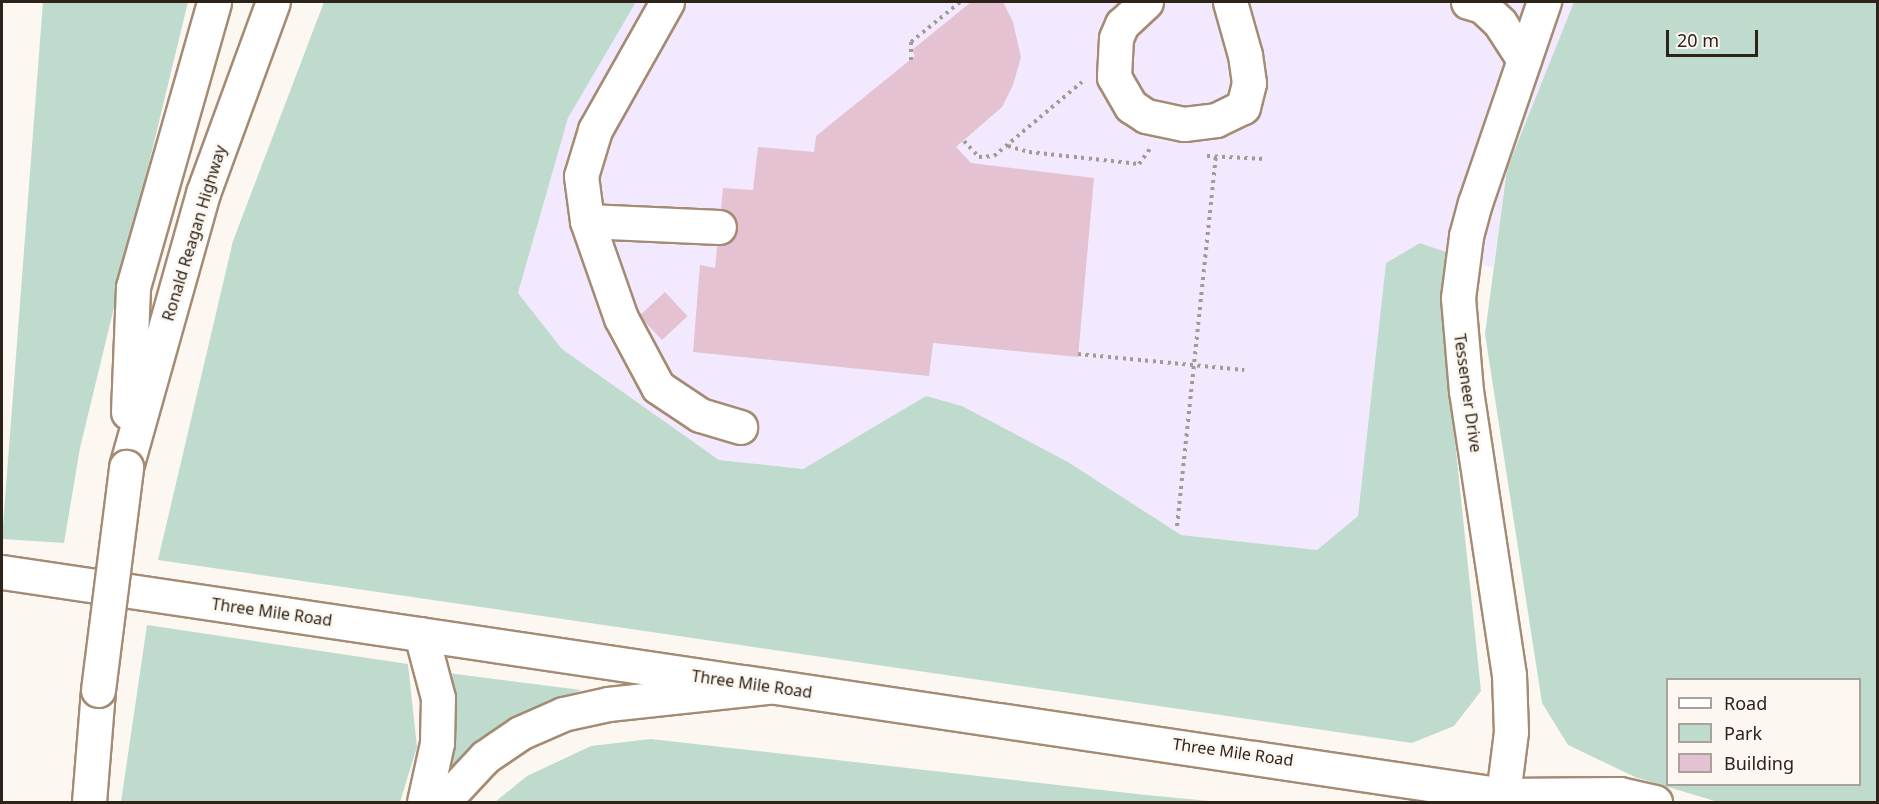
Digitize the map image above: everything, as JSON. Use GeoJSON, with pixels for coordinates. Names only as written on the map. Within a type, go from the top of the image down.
{"type":"FeatureCollection","features":[{"type":"Feature","properties":{"kind":"main road"},"geometry":{"type":"LineString","coordinates":[[89,802],[98,690],[126,467],[133,287],[214,2]]}},
{"type":"Feature","properties":{"kind":"main road","name":"Ronald Reagan Highway"},"geometry":{"type":"LineString","coordinates":[[126,467],[203,193],[273,2]]}},
{"type":"Feature","properties":{"kind":"main road"},"geometry":{"type":"LineString","coordinates":[[667,2],[595,130],[581,176],[587,222],[621,318],[658,387],[699,415],[740,427]]}},
{"type":"Feature","properties":{"kind":"main road"},"geometry":{"type":"LineString","coordinates":[[1146,2],[1122,24],[1116,38],[1114,77],[1131,106],[1146,116],[1184,124],[1216,120],[1243,107],[1249,83],[1230,2]]}},
{"type":"Feature","properties":{"kind":"main road"},"geometry":{"type":"LineString","coordinates":[[1468,2],[1482,6],[1500,23],[1524,60]]}},
{"type":"Feature","properties":{"kind":"main road","name":"Tesseneer Drive"},"geometry":{"type":"LineString","coordinates":[[1513,799],[1509,675],[1463,369],[1458,298],[1466,236],[1475,203],[1544,2]]}},
{"type":"Feature","properties":{"kind":"main road"},"geometry":{"type":"LineString","coordinates":[[587,222],[719,227]]}},
{"type":"Feature","properties":{"kind":"main road","name":"Three Mile Road"},"geometry":{"type":"LineString","coordinates":[[2,572],[768,687],[1217,750],[1513,799],[1620,794],[1655,802]]}},
{"type":"Feature","properties":{"kind":"main road"},"geometry":{"type":"LineString","coordinates":[[421,634],[438,698],[437,742],[424,802]]}},
{"type":"Feature","properties":{"kind":"main road"},"geometry":{"type":"LineString","coordinates":[[443,802],[484,757],[520,734],[563,714],[608,704],[768,687]]}},
{"type":"Feature","properties":{"kind":"path"},"geometry":{"type":"LineString","coordinates":[[910,60],[911,42],[960,2]]}},
{"type":"Feature","properties":{"kind":"path"},"geometry":{"type":"LineString","coordinates":[[964,141],[978,157],[994,156],[1085,80]]}},
{"type":"Feature","properties":{"kind":"path"},"geometry":{"type":"LineString","coordinates":[[1007,146],[1029,152],[1139,164],[1151,149]]}},
{"type":"Feature","properties":{"kind":"path"},"geometry":{"type":"LineString","coordinates":[[1177,526],[1216,156]]}},
{"type":"Feature","properties":{"kind":"path"},"geometry":{"type":"LineString","coordinates":[[1078,354],[1244,370]]}},
{"type":"Feature","properties":{"kind":"shaded area"},"geometry":{"type":"Polygon","coordinates":[[[636,2],[1574,2],[1507,169],[1493,268],[1420,243],[1386,264],[1358,516],[1317,550],[1181,535],[1068,462],[962,406],[926,396],[803,469],[719,460],[562,349],[518,293],[568,118],[636,2]]]}},
{"type":"Feature","properties":{"kind":"green space"},"geometry":{"type":"Polygon","coordinates":[[[43,2],[188,2],[80,448],[64,543],[2,539],[43,2]]]}},
{"type":"Feature","properties":{"kind":"green space"},"geometry":{"type":"Polygon","coordinates":[[[324,2],[636,2],[568,118],[518,293],[562,349],[719,460],[803,469],[926,396],[962,406],[1068,462],[1181,535],[1317,550],[1358,516],[1386,263],[1420,243],[1446,252],[1443,326],[1481,691],[1454,726],[1412,743],[158,560],[233,241],[324,2]]]}},
{"type":"Feature","properties":{"kind":"green space"},"geometry":{"type":"Polygon","coordinates":[[[1574,2],[1877,2],[1877,802],[1718,802],[1635,777],[1568,745],[1542,703],[1485,334],[1507,169],[1574,2]]]}},
{"type":"Feature","properties":{"kind":"green space"},"geometry":{"type":"Polygon","coordinates":[[[147,625],[408,664],[417,747],[400,802],[121,802],[147,625]]]}},
{"type":"Feature","properties":{"kind":"green space"},"geometry":{"type":"Polygon","coordinates":[[[448,673],[581,690],[499,726],[450,768],[456,724],[448,673]]]}},
{"type":"Feature","properties":{"kind":"green space"},"geometry":{"type":"Polygon","coordinates":[[[651,739],[1220,802],[495,802],[527,776],[591,746],[651,739]]]}},
{"type":"Feature","properties":{"kind":"building"},"geometry":{"type":"Polygon","coordinates":[[[971,2],[1003,2],[1013,22],[1021,57],[1013,85],[1002,107],[956,147],[971,163],[1094,178],[1078,357],[933,343],[929,376],[693,352],[700,265],[715,268],[723,188],[753,190],[758,147],[814,152],[816,136],[915,56],[912,50],[971,2]]]}},
{"type":"Feature","properties":{"kind":"building"},"geometry":{"type":"Polygon","coordinates":[[[665,292],[688,316],[662,340],[639,316],[665,292]]]}}]}
